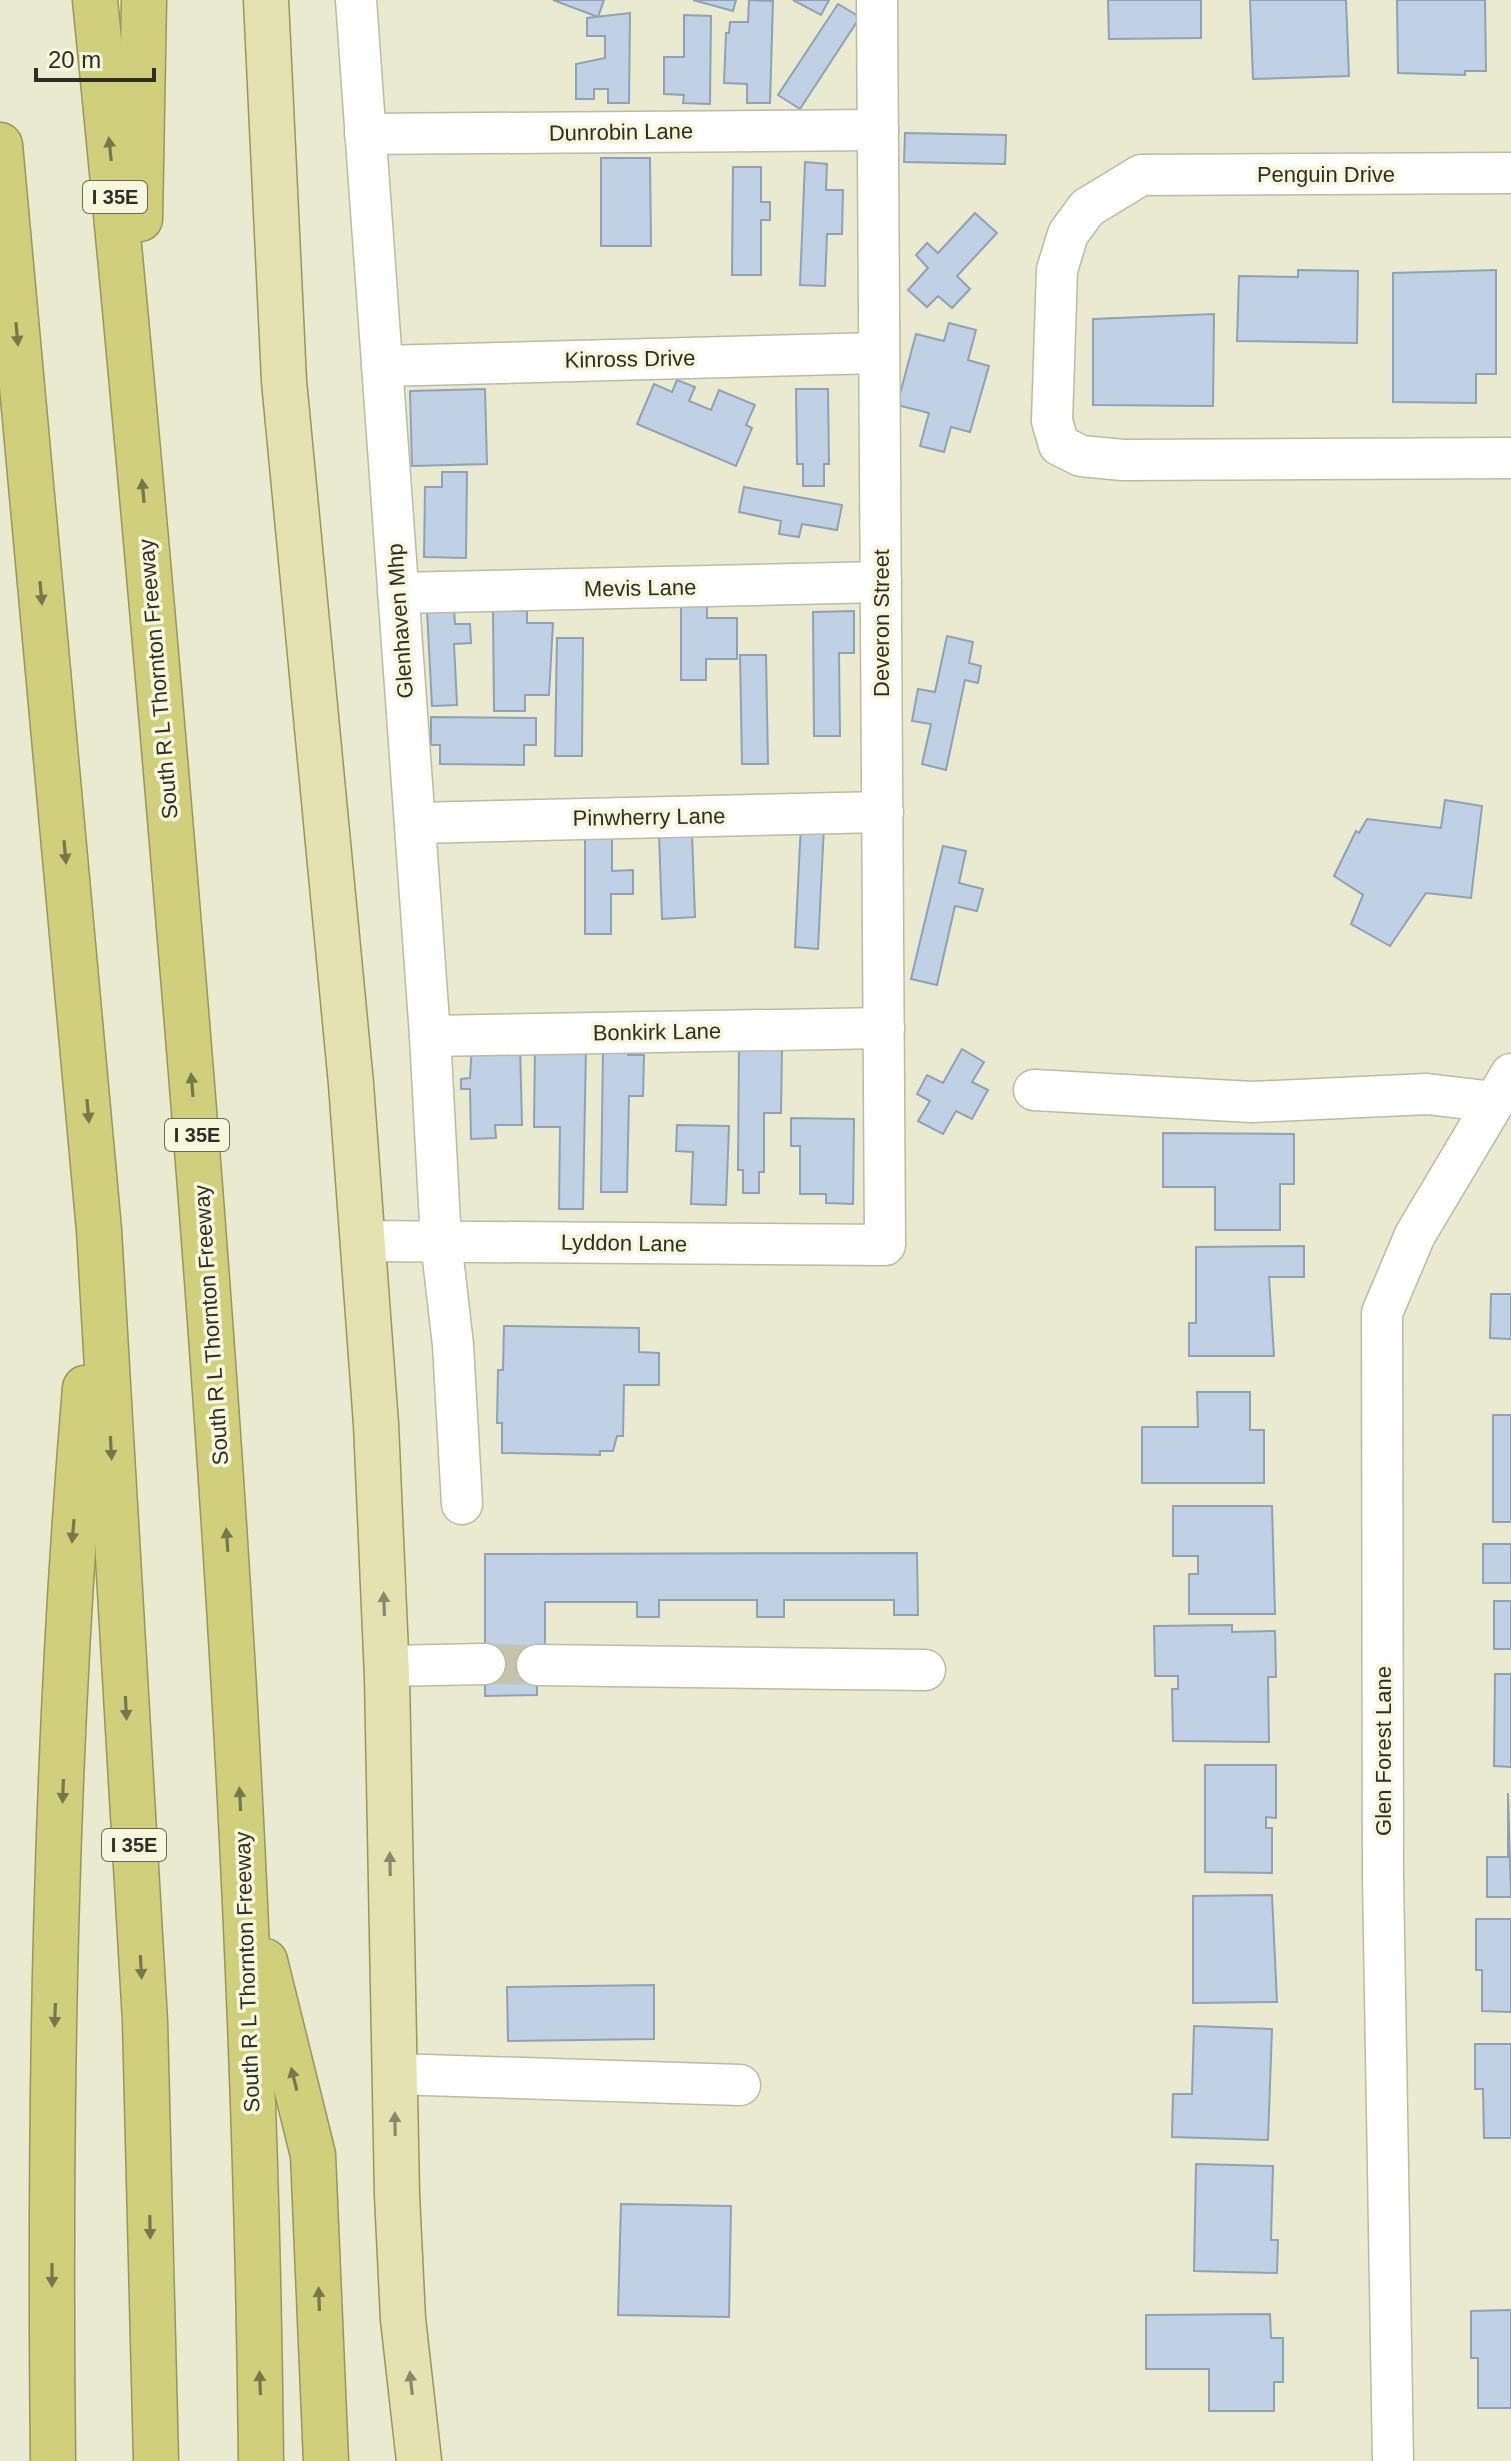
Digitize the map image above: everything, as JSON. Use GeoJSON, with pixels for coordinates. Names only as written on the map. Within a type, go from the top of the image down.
{"type":"FeatureCollection","features":[{"type":"Feature","properties":{"kind":"highway","name":"South R L Thornton Freeway"},"geometry":{"type":"LineString","coordinates":[[95,0],[135,394],[211,1304],[244,1877],[261,2461]]}},
{"type":"Feature","properties":{"kind":"highway"},"geometry":{"type":"LineString","coordinates":[[135,394],[144,0]]}},
{"type":"Feature","properties":{"kind":"highway","name":"I 35E"},"geometry":{"type":"LineString","coordinates":[[0,145],[99,1230],[145,2021],[156,2461]]}},
{"type":"Feature","properties":{"kind":"highway"},"geometry":{"type":"LineString","coordinates":[[53,2461],[53,2119],[62,1817],[72,1551],[99,1230]]}},
{"type":"Feature","properties":{"kind":"highway"},"geometry":{"type":"LineString","coordinates":[[244,1877],[313,2155],[326,2461]]}},
{"type":"Feature","properties":{"kind":"main road"},"geometry":{"type":"LineString","coordinates":[[266,0],[284,381],[351,1084],[376,1424],[386,1666],[394,2074],[403,2319],[419,2461]]}},
{"type":"Feature","properties":{"kind":"street","name":"Glenhaven Mhp"},"geometry":{"type":"LineString","coordinates":[[356,0],[430,1036],[441,1241],[453,1345],[462,1504]]}},
{"type":"Feature","properties":{"kind":"street","name":"Deveron Street"},"geometry":{"type":"LineString","coordinates":[[877,0],[885,1245]]}},
{"type":"Feature","properties":{"kind":"street","name":"Dunrobin Lane"},"geometry":{"type":"LineString","coordinates":[[365,134],[878,130]]}},
{"type":"Feature","properties":{"kind":"street","name":"Penguin Drive"},"geometry":{"type":"LineString","coordinates":[[1511,173],[1141,175],[1087,208],[1068,234],[1057,270],[1052,421],[1059,445],[1081,456],[1123,460],[1511,458]]}},
{"type":"Feature","properties":{"kind":"street","name":"Kinross Drive"},"geometry":{"type":"LineString","coordinates":[[382,366],[879,353]]}},
{"type":"Feature","properties":{"kind":"street","name":"Mevis Lane"},"geometry":{"type":"LineString","coordinates":[[398,593],[881,582]]}},
{"type":"Feature","properties":{"kind":"street","name":"Pinwherry Lane"},"geometry":{"type":"LineString","coordinates":[[415,823],[883,812]]}},
{"type":"Feature","properties":{"kind":"street","name":"Bonkirk Lane"},"geometry":{"type":"LineString","coordinates":[[430,1036],[884,1028]]}},
{"type":"Feature","properties":{"kind":"street"},"geometry":{"type":"LineString","coordinates":[[1034,1090],[1252,1102],[1503,1088]]}},
{"type":"Feature","properties":{"kind":"street","name":"Glen Forest Lane"},"geometry":{"type":"LineString","coordinates":[[1393,2461],[1383,1862],[1382,1313],[1415,1235],[1503,1088]]}},
{"type":"Feature","properties":{"kind":"street","name":"Lyddon Lane"},"geometry":{"type":"LineString","coordinates":[[362,1241],[885,1245]]}},
{"type":"Feature","properties":{"kind":"street"},"geometry":{"type":"LineString","coordinates":[[386,1666],[485,1664]]}},
{"type":"Feature","properties":{"kind":"street"},"geometry":{"type":"LineString","coordinates":[[537,1665],[925,1670]]}},
{"type":"Feature","properties":{"kind":"street"},"geometry":{"type":"LineString","coordinates":[[394,2074],[740,2085]]}},
{"type":"Feature","properties":{"kind":"building"},"geometry":{"type":"Polygon","coordinates":[[[553,0],[604,0],[598,17],[553,0]]]}},
{"type":"Feature","properties":{"kind":"building"},"geometry":{"type":"Polygon","coordinates":[[[693,0],[736,0],[733,11],[693,0]]]}},
{"type":"Feature","properties":{"kind":"building"},"geometry":{"type":"Polygon","coordinates":[[[749,0],[773,1],[770,103],[747,103],[747,84],[724,83],[726,33],[729,33],[730,22],[748,22],[749,0]]]}},
{"type":"Feature","properties":{"kind":"building"},"geometry":{"type":"Polygon","coordinates":[[[793,0],[829,0],[821,15],[793,0]]]}},
{"type":"Feature","properties":{"kind":"building"},"geometry":{"type":"Polygon","coordinates":[[[1108,0],[1201,0],[1201,38],[1109,39],[1108,0]]]}},
{"type":"Feature","properties":{"kind":"building"},"geometry":{"type":"Polygon","coordinates":[[[1250,0],[1346,0],[1349,76],[1253,79],[1250,0]]]}},
{"type":"Feature","properties":{"kind":"building"},"geometry":{"type":"Polygon","coordinates":[[[1397,0],[1485,0],[1486,71],[1465,71],[1465,75],[1398,73],[1397,0]]]}},
{"type":"Feature","properties":{"kind":"building"},"geometry":{"type":"Polygon","coordinates":[[[838,4],[860,17],[800,109],[778,95],[838,4]]]}},
{"type":"Feature","properties":{"kind":"building"},"geometry":{"type":"Polygon","coordinates":[[[630,13],[629,103],[608,103],[608,89],[594,89],[594,99],[576,99],[576,64],[605,58],[605,36],[587,36],[587,18],[630,13]]]}},
{"type":"Feature","properties":{"kind":"building"},"geometry":{"type":"Polygon","coordinates":[[[684,15],[711,16],[710,104],[683,103],[684,95],[664,94],[664,57],[684,57],[684,15]]]}},
{"type":"Feature","properties":{"kind":"building"},"geometry":{"type":"Polygon","coordinates":[[[905,133],[1006,135],[1005,164],[904,162],[905,133]]]}},
{"type":"Feature","properties":{"kind":"building"},"geometry":{"type":"Polygon","coordinates":[[[601,158],[650,158],[651,246],[601,246],[601,158]]]}},
{"type":"Feature","properties":{"kind":"building"},"geometry":{"type":"Polygon","coordinates":[[[805,162],[827,164],[826,190],[843,190],[842,234],[827,234],[825,286],[800,285],[805,162]]]}},
{"type":"Feature","properties":{"kind":"building"},"geometry":{"type":"Polygon","coordinates":[[[733,167],[761,167],[761,202],[770,202],[770,220],[761,220],[761,275],[732,275],[733,167]]]}},
{"type":"Feature","properties":{"kind":"building"},"geometry":{"type":"Polygon","coordinates":[[[975,213],[997,233],[957,276],[970,289],[952,308],[938,296],[927,307],[908,290],[928,268],[916,255],[927,243],[938,253],[975,213]]]}},
{"type":"Feature","properties":{"kind":"building"},"geometry":{"type":"Polygon","coordinates":[[[1298,270],[1358,271],[1357,343],[1237,341],[1239,276],[1298,277],[1298,270]]]}},
{"type":"Feature","properties":{"kind":"building"},"geometry":{"type":"Polygon","coordinates":[[[1496,270],[1496,374],[1476,374],[1476,403],[1393,402],[1393,273],[1496,270]]]}},
{"type":"Feature","properties":{"kind":"building"},"geometry":{"type":"Polygon","coordinates":[[[1214,314],[1213,406],[1093,405],[1093,319],[1214,314]]]}},
{"type":"Feature","properties":{"kind":"building"},"geometry":{"type":"Polygon","coordinates":[[[949,323],[976,330],[968,360],[989,366],[970,432],[951,427],[944,452],[920,446],[929,413],[897,405],[916,334],[944,341],[949,323]]]}},
{"type":"Feature","properties":{"kind":"building"},"geometry":{"type":"Polygon","coordinates":[[[677,380],[695,387],[689,401],[711,410],[719,390],[755,405],[746,425],[752,428],[736,466],[637,424],[654,384],[672,392],[677,380]]]}},
{"type":"Feature","properties":{"kind":"building"},"geometry":{"type":"Polygon","coordinates":[[[485,389],[487,464],[412,466],[410,391],[485,389]]]}},
{"type":"Feature","properties":{"kind":"building"},"geometry":{"type":"Polygon","coordinates":[[[796,389],[828,389],[829,464],[824,464],[824,486],[803,486],[803,464],[797,464],[796,389]]]}},
{"type":"Feature","properties":{"kind":"building"},"geometry":{"type":"Polygon","coordinates":[[[442,472],[467,472],[466,558],[424,557],[425,487],[442,487],[442,472]]]}},
{"type":"Feature","properties":{"kind":"building"},"geometry":{"type":"Polygon","coordinates":[[[744,487],[842,505],[837,530],[802,524],[799,537],[779,534],[781,521],[739,512],[744,487]]]}},
{"type":"Feature","properties":{"kind":"building"},"geometry":{"type":"Polygon","coordinates":[[[681,603],[707,603],[707,618],[737,618],[737,659],[706,659],[706,680],[681,680],[681,603]]]}},
{"type":"Feature","properties":{"kind":"building"},"geometry":{"type":"Polygon","coordinates":[[[454,609],[455,624],[470,624],[471,643],[454,644],[457,705],[432,706],[427,610],[454,609]]]}},
{"type":"Feature","properties":{"kind":"building"},"geometry":{"type":"Polygon","coordinates":[[[493,611],[527,611],[527,623],[553,623],[549,695],[525,695],[525,711],[494,711],[493,611]]]}},
{"type":"Feature","properties":{"kind":"building"},"geometry":{"type":"Polygon","coordinates":[[[854,611],[854,653],[839,653],[840,736],[814,736],[813,612],[854,611]]]}},
{"type":"Feature","properties":{"kind":"building"},"geometry":{"type":"Polygon","coordinates":[[[947,636],[973,642],[969,663],[981,666],[978,683],[965,680],[946,770],[922,764],[931,724],[912,721],[918,689],[935,692],[947,636]]]}},
{"type":"Feature","properties":{"kind":"building"},"geometry":{"type":"Polygon","coordinates":[[[557,638],[583,638],[582,756],[555,756],[557,638]]]}},
{"type":"Feature","properties":{"kind":"building"},"geometry":{"type":"Polygon","coordinates":[[[740,655],[766,655],[768,764],[742,764],[740,655]]]}},
{"type":"Feature","properties":{"kind":"building"},"geometry":{"type":"Polygon","coordinates":[[[431,717],[536,718],[536,745],[524,745],[524,765],[440,764],[440,745],[431,745],[431,717]]]}},
{"type":"Feature","properties":{"kind":"building"},"geometry":{"type":"Polygon","coordinates":[[[1445,800],[1482,806],[1471,898],[1426,893],[1390,946],[1351,924],[1363,895],[1334,876],[1356,831],[1359,833],[1367,819],[1441,828],[1445,800]]]}},
{"type":"Feature","properties":{"kind":"building"},"geometry":{"type":"Polygon","coordinates":[[[585,821],[612,821],[612,871],[633,870],[633,894],[611,894],[611,934],[585,934],[585,821]]]}},
{"type":"Feature","properties":{"kind":"building"},"geometry":{"type":"Polygon","coordinates":[[[801,824],[824,826],[818,949],[795,947],[801,824]]]}},
{"type":"Feature","properties":{"kind":"building"},"geometry":{"type":"Polygon","coordinates":[[[692,833],[695,917],[662,919],[659,834],[692,833]]]}},
{"type":"Feature","properties":{"kind":"building"},"geometry":{"type":"Polygon","coordinates":[[[943,846],[966,851],[959,883],[983,889],[977,911],[955,906],[937,985],[911,979],[943,846]]]}},
{"type":"Feature","properties":{"kind":"building"},"geometry":{"type":"Polygon","coordinates":[[[472,1045],[520,1045],[522,1125],[495,1125],[496,1138],[471,1139],[470,1089],[461,1089],[461,1079],[470,1078],[472,1045]]]}},
{"type":"Feature","properties":{"kind":"building"},"geometry":{"type":"Polygon","coordinates":[[[535,1045],[586,1046],[583,1209],[559,1209],[560,1127],[534,1127],[535,1045]]]}},
{"type":"Feature","properties":{"kind":"building"},"geometry":{"type":"Polygon","coordinates":[[[739,1047],[782,1048],[781,1113],[764,1113],[764,1172],[759,1172],[759,1193],[743,1193],[743,1170],[738,1170],[739,1047]]]}},
{"type":"Feature","properties":{"kind":"building"},"geometry":{"type":"Polygon","coordinates":[[[603,1049],[628,1049],[628,1055],[644,1055],[643,1096],[629,1096],[627,1192],[601,1192],[603,1049]]]}},
{"type":"Feature","properties":{"kind":"building"},"geometry":{"type":"Polygon","coordinates":[[[962,1049],[984,1062],[972,1082],[988,1090],[972,1119],[956,1111],[943,1134],[918,1121],[930,1101],[917,1094],[927,1075],[943,1083],[962,1049]]]}},
{"type":"Feature","properties":{"kind":"building"},"geometry":{"type":"Polygon","coordinates":[[[791,1118],[854,1119],[853,1204],[826,1203],[826,1194],[800,1194],[800,1146],[791,1146],[791,1118]]]}},
{"type":"Feature","properties":{"kind":"building"},"geometry":{"type":"Polygon","coordinates":[[[677,1125],[729,1126],[726,1205],[691,1204],[693,1152],[676,1151],[677,1125]]]}},
{"type":"Feature","properties":{"kind":"building"},"geometry":{"type":"Polygon","coordinates":[[[1163,1133],[1294,1134],[1294,1184],[1280,1184],[1280,1230],[1215,1230],[1215,1187],[1163,1187],[1163,1133]]]}},
{"type":"Feature","properties":{"kind":"building"},"geometry":{"type":"Polygon","coordinates":[[[1304,1246],[1304,1277],[1269,1277],[1274,1356],[1189,1356],[1189,1323],[1196,1323],[1196,1247],[1304,1246]]]}},
{"type":"Feature","properties":{"kind":"building"},"geometry":{"type":"Polygon","coordinates":[[[1491,1294],[1511,1294],[1511,1339],[1490,1338],[1491,1294]]]}},
{"type":"Feature","properties":{"kind":"building"},"geometry":{"type":"Polygon","coordinates":[[[504,1326],[639,1328],[639,1352],[659,1353],[659,1385],[624,1385],[623,1436],[617,1436],[613,1451],[600,1451],[600,1455],[502,1453],[502,1423],[497,1423],[498,1370],[503,1370],[504,1326]]]}},
{"type":"Feature","properties":{"kind":"building"},"geometry":{"type":"Polygon","coordinates":[[[1197,1392],[1250,1392],[1250,1430],[1264,1430],[1264,1483],[1142,1483],[1142,1427],[1198,1427],[1197,1392]]]}},
{"type":"Feature","properties":{"kind":"building"},"geometry":{"type":"Polygon","coordinates":[[[1493,1415],[1511,1415],[1511,1522],[1493,1522],[1493,1415]]]}},
{"type":"Feature","properties":{"kind":"building"},"geometry":{"type":"Polygon","coordinates":[[[1173,1506],[1272,1506],[1275,1614],[1189,1614],[1189,1574],[1198,1574],[1198,1556],[1173,1556],[1173,1506]]]}},
{"type":"Feature","properties":{"kind":"building"},"geometry":{"type":"Polygon","coordinates":[[[1483,1544],[1511,1544],[1511,1583],[1483,1583],[1483,1544]]]}},
{"type":"Feature","properties":{"kind":"building"},"geometry":{"type":"Polygon","coordinates":[[[917,1553],[918,1615],[894,1615],[894,1600],[784,1600],[784,1617],[757,1617],[757,1600],[659,1600],[659,1617],[637,1617],[637,1602],[545,1602],[545,1648],[537,1648],[537,1695],[485,1696],[485,1554],[917,1553]]]}},
{"type":"Feature","properties":{"kind":"building"},"geometry":{"type":"Polygon","coordinates":[[[1494,1601],[1511,1601],[1511,1649],[1494,1649],[1494,1601]]]}},
{"type":"Feature","properties":{"kind":"building"},"geometry":{"type":"Polygon","coordinates":[[[1232,1625],[1232,1632],[1275,1631],[1276,1677],[1268,1677],[1269,1742],[1173,1741],[1172,1689],[1178,1689],[1178,1676],[1155,1676],[1154,1626],[1232,1625]]]}},
{"type":"Feature","properties":{"kind":"building"},"geometry":{"type":"Polygon","coordinates":[[[1495,1674],[1511,1674],[1511,1767],[1494,1766],[1495,1674]]]}},
{"type":"Feature","properties":{"kind":"building"},"geometry":{"type":"Polygon","coordinates":[[[1205,1765],[1276,1765],[1276,1818],[1266,1817],[1266,1828],[1272,1828],[1272,1873],[1205,1872],[1205,1765]]]}},
{"type":"Feature","properties":{"kind":"building"},"geometry":{"type":"Polygon","coordinates":[[[1508,1793],[1511,1897],[1487,1897],[1487,1857],[1508,1857],[1508,1793]]]}},
{"type":"Feature","properties":{"kind":"building"},"geometry":{"type":"Polygon","coordinates":[[[1272,1895],[1277,2002],[1193,2003],[1193,1896],[1272,1895]]]}},
{"type":"Feature","properties":{"kind":"building"},"geometry":{"type":"Polygon","coordinates":[[[1476,1919],[1511,1919],[1511,2012],[1482,2011],[1482,1970],[1476,1970],[1476,1919]]]}},
{"type":"Feature","properties":{"kind":"building"},"geometry":{"type":"Polygon","coordinates":[[[654,1985],[654,2039],[508,2041],[507,1987],[654,1985]]]}},
{"type":"Feature","properties":{"kind":"building"},"geometry":{"type":"Polygon","coordinates":[[[1194,2026],[1272,2029],[1268,2140],[1172,2137],[1173,2094],[1192,2094],[1194,2026]]]}},
{"type":"Feature","properties":{"kind":"building"},"geometry":{"type":"Polygon","coordinates":[[[1475,2044],[1511,2044],[1511,2138],[1484,2138],[1483,2089],[1475,2089],[1475,2044]]]}},
{"type":"Feature","properties":{"kind":"building"},"geometry":{"type":"Polygon","coordinates":[[[1196,2164],[1273,2166],[1271,2240],[1278,2240],[1277,2273],[1194,2271],[1196,2164]]]}},
{"type":"Feature","properties":{"kind":"building"},"geometry":{"type":"Polygon","coordinates":[[[621,2204],[731,2206],[729,2317],[618,2315],[621,2204]]]}},
{"type":"Feature","properties":{"kind":"building"},"geometry":{"type":"Polygon","coordinates":[[[1511,2310],[1511,2408],[1478,2408],[1478,2358],[1471,2358],[1471,2311],[1511,2310]]]}},
{"type":"Feature","properties":{"kind":"building"},"geometry":{"type":"Polygon","coordinates":[[[1270,2314],[1271,2338],[1283,2338],[1283,2382],[1274,2382],[1274,2411],[1209,2411],[1209,2369],[1146,2369],[1146,2315],[1270,2314]]]}},
{"type":"Feature","properties":{"kind":"tunnel"},"geometry":{"type":"LineString","coordinates":[[485,1664],[537,1665]]}}]}
